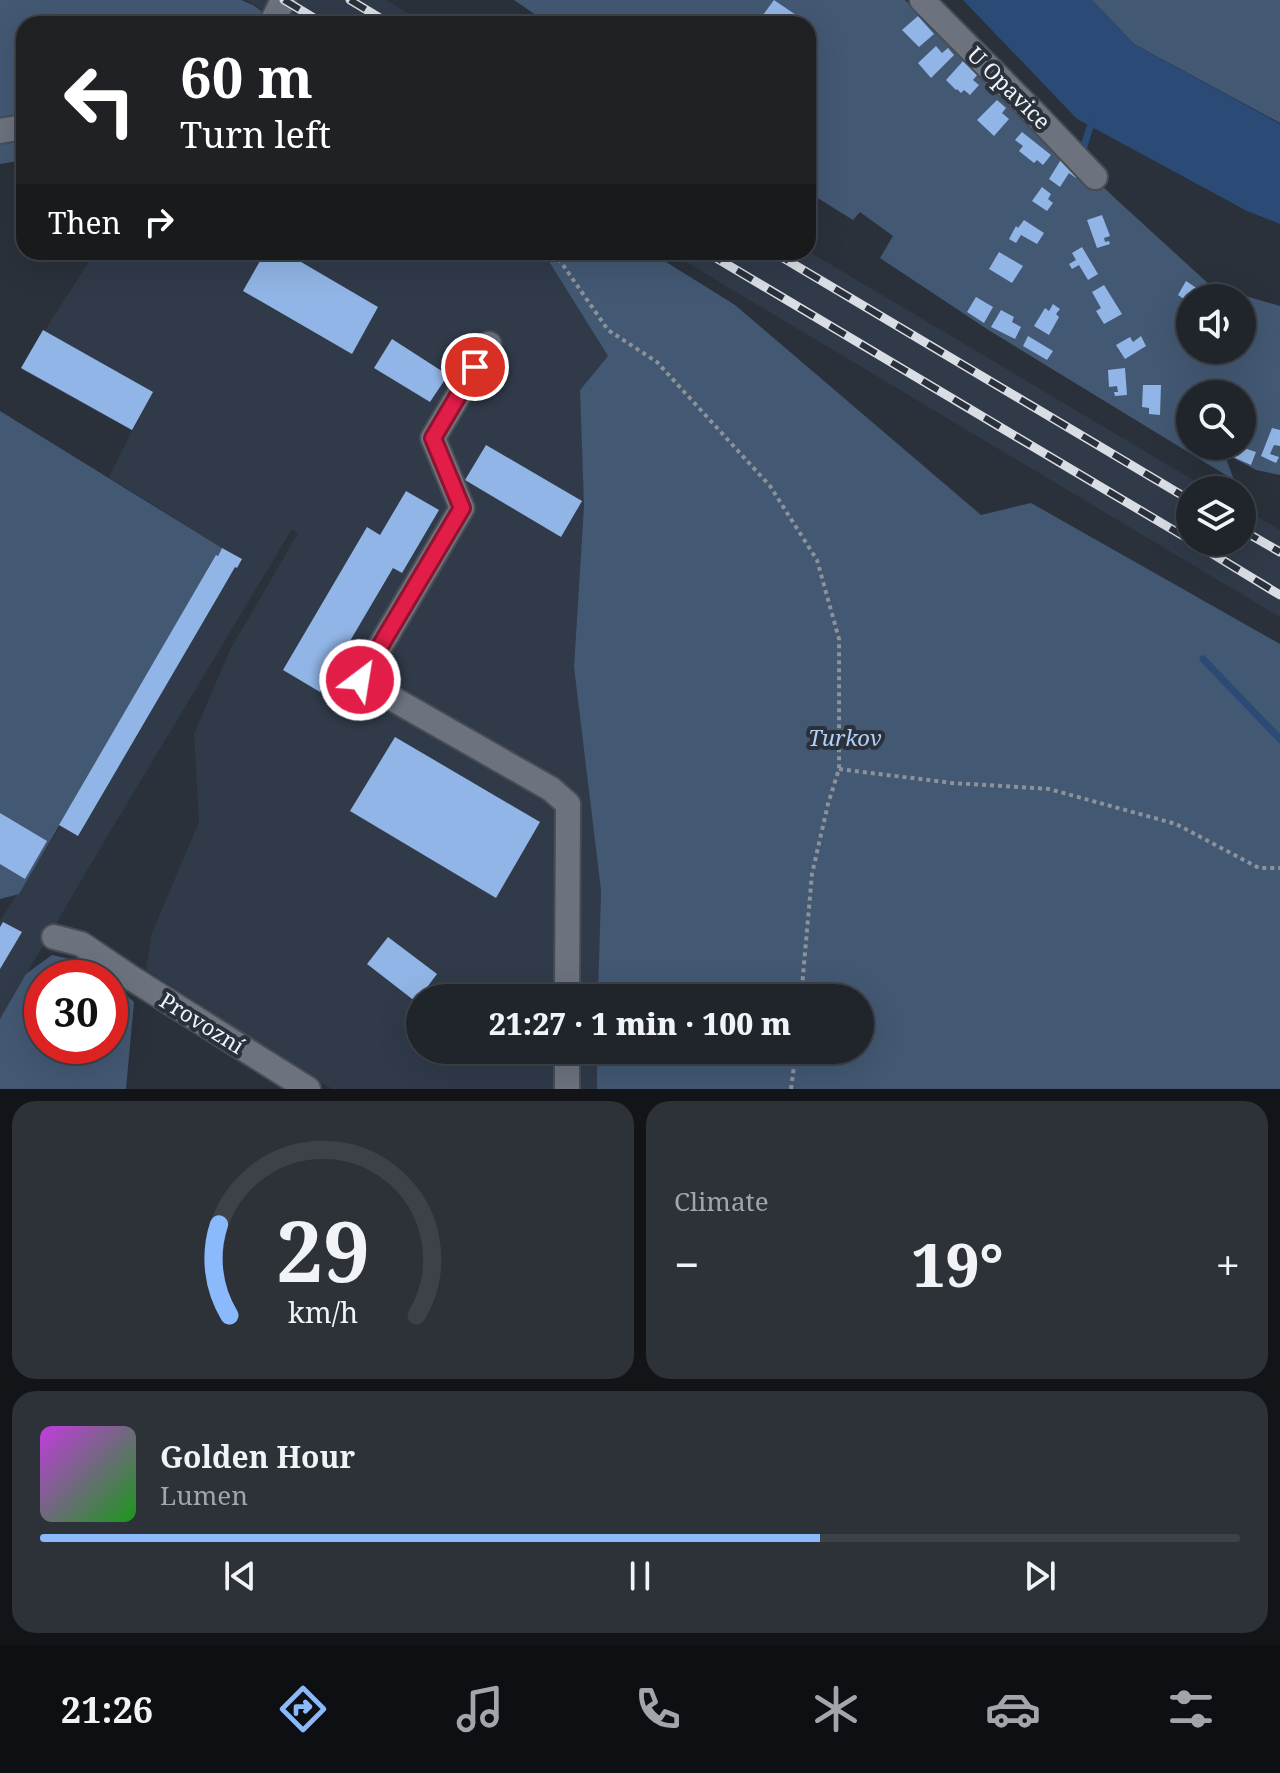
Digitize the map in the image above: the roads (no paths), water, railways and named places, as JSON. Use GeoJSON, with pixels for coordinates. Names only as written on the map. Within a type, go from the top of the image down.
{"type":"FeatureCollection","features":[{"type":"Feature","properties":{"kind":"street","name":"U Opavice"},"geometry":{"type":"LineString","coordinates":[[922,0],[1095,177]]}},
{"type":"Feature","properties":{"kind":"street"},"geometry":{"type":"LineString","coordinates":[[489,344],[433,438],[462,508],[360,680],[551,789],[568,804],[567,984]]}},
{"type":"Feature","properties":{"kind":"street","name":"Provozní"},"geometry":{"type":"LineString","coordinates":[[54,937],[81,944],[308,1089]]}},
{"type":"Feature","properties":{"kind":"street"},"geometry":{"type":"LineString","coordinates":[[567,1064],[567,1089]]}},
{"type":"Feature","properties":{"kind":"waterway"},"geometry":{"type":"LineString","coordinates":[[1082,153],[1093,117]]}},
{"type":"Feature","properties":{"kind":"waterway"},"geometry":{"type":"LineString","coordinates":[[1203,659],[1280,739]]}},
{"type":"Feature","properties":{"kind":"railway"},"geometry":{"type":"LineString","coordinates":[[284,0],[311,16]]}},
{"type":"Feature","properties":{"kind":"railway"},"geometry":{"type":"LineString","coordinates":[[350,0],[377,16]]}},
{"type":"Feature","properties":{"kind":"railway"},"geometry":{"type":"LineString","coordinates":[[719,260],[1176,532]]}},
{"type":"Feature","properties":{"kind":"railway"},"geometry":{"type":"LineString","coordinates":[[786,260],[1176,492]]}},
{"type":"Feature","properties":{"kind":"railway"},"geometry":{"type":"LineString","coordinates":[[1256,538],[1280,552]]}},
{"type":"Feature","properties":{"kind":"railway"},"geometry":{"type":"LineString","coordinates":[[1216,556],[1280,595]]}},
{"type":"Feature","properties":{"kind":"park label","name":"Turkov"},"geometry":{"type":"Point","coordinates":[845,738]}}]}
